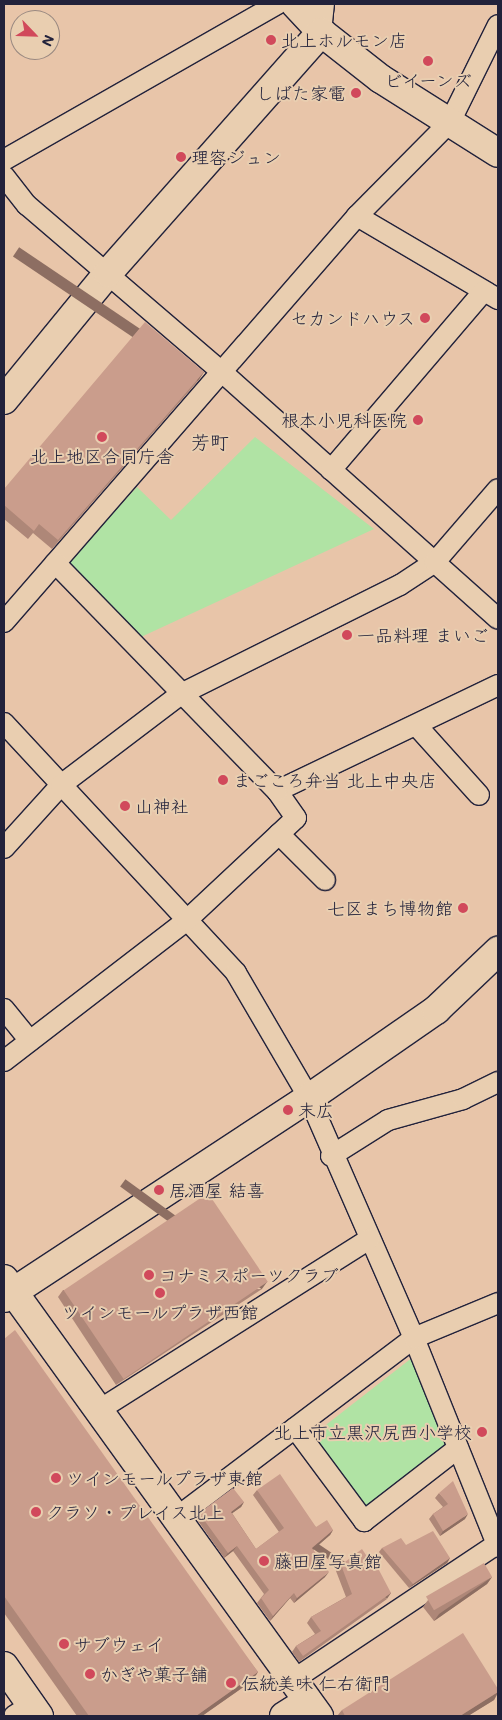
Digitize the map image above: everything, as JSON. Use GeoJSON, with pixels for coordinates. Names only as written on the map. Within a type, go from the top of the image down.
{"type":"FeatureCollection","features":[{"type":"Feature","properties":{"kind":"street"},"geometry":{"type":"LineString","coordinates":[[4,160],[278,4]]}},
{"type":"Feature","properties":{"kind":"street"},"geometry":{"type":"LineString","coordinates":[[295,4],[321,32],[381,79],[498,153]]}},
{"type":"Feature","properties":{"kind":"street"},"geometry":{"type":"LineString","coordinates":[[4,400],[108,273],[321,32],[324,4]]}},
{"type":"Feature","properties":{"kind":"street"},"geometry":{"type":"LineString","coordinates":[[4,622],[357,216],[450,122],[498,25]]}},
{"type":"Feature","properties":{"kind":"street"},"geometry":{"type":"LineString","coordinates":[[4,176],[27,206],[222,372],[498,619]]}},
{"type":"Feature","properties":{"kind":"street"},"geometry":{"type":"LineString","coordinates":[[331,470],[491,295],[357,216]]}},
{"type":"Feature","properties":{"kind":"street"},"geometry":{"type":"LineString","coordinates":[[4,848],[61,785],[181,694],[400,585],[435,562],[498,489]]}},
{"type":"Feature","properties":{"kind":"street"},"geometry":{"type":"LineString","coordinates":[[4,1061],[186,920],[296,818],[277,791],[55,563]]}},
{"type":"Feature","properties":{"kind":"street"},"geometry":{"type":"LineString","coordinates":[[277,791],[498,685]]}},
{"type":"Feature","properties":{"kind":"street"},"geometry":{"type":"LineString","coordinates":[[4,723],[236,973],[309,1098],[331,1156],[414,1338],[498,1545],[284,1716]]}},
{"type":"Feature","properties":{"kind":"street"},"geometry":{"type":"LineString","coordinates":[[416,725],[479,795]]}},
{"type":"Feature","properties":{"kind":"street"},"geometry":{"type":"LineString","coordinates":[[279,834],[325,880]]}},
{"type":"Feature","properties":{"kind":"street"},"geometry":{"type":"LineString","coordinates":[[307,1699],[98,1410],[7,1290],[309,1098],[436,1010],[498,951]]}},
{"type":"Feature","properties":{"kind":"street"},"geometry":{"type":"LineString","coordinates":[[4,1009],[30,1040]]}},
{"type":"Feature","properties":{"kind":"street"},"geometry":{"type":"LineString","coordinates":[[331,1156],[388,1120],[463,1099],[498,1082]]}},
{"type":"Feature","properties":{"kind":"street"},"geometry":{"type":"LineString","coordinates":[[98,1410],[369,1239]]}},
{"type":"Feature","properties":{"kind":"street"},"geometry":{"type":"LineString","coordinates":[[176,1518],[414,1338],[498,1303]]}},
{"type":"Feature","properties":{"kind":"street"},"geometry":{"type":"LineString","coordinates":[[295,1428],[364,1521],[458,1448]]}},
{"type":"Feature","properties":{"kind":"street"},"geometry":{"type":"LineString","coordinates":[[4,1666],[28,1712]]}},
{"type":"Feature","properties":{"kind":"green space"},"geometry":{"type":"Polygon","coordinates":[[[255,437],[374,529],[141,637],[69,562],[137,487],[171,520],[255,437]]]}},
{"type":"Feature","properties":{"kind":"green space"},"geometry":{"type":"Polygon","coordinates":[[[413,1357],[448,1448],[367,1507],[313,1435],[413,1357]]]}},
{"type":"Feature","properties":{"kind":"building","name":"北上地区合同庁舎"},"geometry":{"type":"Polygon","coordinates":[[[145,322],[204,372],[58,540],[39,524],[34,531],[4,505],[4,489],[145,322]]]}},
{"type":"Feature","properties":{"kind":"building","name":"ツインモールプラザ西館"},"geometry":{"type":"Polygon","coordinates":[[[208,1193],[268,1282],[124,1379],[64,1290],[208,1193]]]}},
{"type":"Feature","properties":{"kind":"building","name":"ツインモールプラザ東館"},"geometry":{"type":"Polygon","coordinates":[[[15,1330],[258,1672],[196,1716],[89,1716],[4,1596],[4,1339],[15,1330]]]}},
{"type":"Feature","properties":{"kind":"building"},"geometry":{"type":"Polygon","coordinates":[[[280,1474],[316,1527],[327,1520],[333,1530],[312,1548],[329,1572],[297,1598],[294,1593],[273,1616],[261,1598],[269,1590],[237,1546],[228,1553],[199,1513],[233,1488],[244,1502],[231,1512],[256,1549],[284,1528],[257,1490],[280,1474]]]}},
{"type":"Feature","properties":{"kind":"building"},"geometry":{"type":"Polygon","coordinates":[[[453,1481],[468,1514],[443,1531],[433,1514],[448,1504],[439,1493],[453,1481]]]}},
{"type":"Feature","properties":{"kind":"building"},"geometry":{"type":"Polygon","coordinates":[[[433,1531],[450,1558],[413,1584],[382,1548],[401,1538],[406,1545],[433,1531]]]}},
{"type":"Feature","properties":{"kind":"building"},"geometry":{"type":"Polygon","coordinates":[[[362,1549],[366,1555],[370,1553],[391,1593],[303,1656],[296,1646],[321,1631],[311,1617],[352,1594],[341,1565],[362,1549]]]}},
{"type":"Feature","properties":{"kind":"building"},"geometry":{"type":"Polygon","coordinates":[[[484,1563],[492,1577],[434,1610],[426,1596],[484,1563]]]}},
{"type":"Feature","properties":{"kind":"building"},"geometry":{"type":"Polygon","coordinates":[[[463,1633],[498,1689],[498,1692],[460,1716],[345,1716],[342,1710],[463,1633]]]}},
{"type":"Feature","properties":{"kind":"place","name":"北上ホルモン店"},"geometry":{"type":"Point","coordinates":[271,40]}},
{"type":"Feature","properties":{"kind":"place","name":"ビイーンズ"},"geometry":{"type":"Point","coordinates":[428,61]}},
{"type":"Feature","properties":{"kind":"place","name":"しばた家電"},"geometry":{"type":"Point","coordinates":[356,93]}},
{"type":"Feature","properties":{"kind":"place","name":"理容ジュン"},"geometry":{"type":"Point","coordinates":[181,157]}},
{"type":"Feature","properties":{"kind":"place","name":"セカンドハウス"},"geometry":{"type":"Point","coordinates":[425,318]}},
{"type":"Feature","properties":{"kind":"place","name":"根本小児科医院"},"geometry":{"type":"Point","coordinates":[418,420]}},
{"type":"Feature","properties":{"kind":"place","name":"北上地区合同庁舎"},"geometry":{"type":"Point","coordinates":[102,437]}},
{"type":"Feature","properties":{"kind":"place","name":"一品料理 まいご"},"geometry":{"type":"Point","coordinates":[347,635]}},
{"type":"Feature","properties":{"kind":"place","name":"まごころ弁当 北上中央店"},"geometry":{"type":"Point","coordinates":[223,780]}},
{"type":"Feature","properties":{"kind":"place","name":"山神社"},"geometry":{"type":"Point","coordinates":[125,806]}},
{"type":"Feature","properties":{"kind":"place","name":"七区まち博物館"},"geometry":{"type":"Point","coordinates":[463,908]}},
{"type":"Feature","properties":{"kind":"place","name":"末広"},"geometry":{"type":"Point","coordinates":[288,1110]}},
{"type":"Feature","properties":{"kind":"place","name":"居酒屋 結喜"},"geometry":{"type":"Point","coordinates":[159,1190]}},
{"type":"Feature","properties":{"kind":"place","name":"コナミスポーツクラブ"},"geometry":{"type":"Point","coordinates":[149,1275]}},
{"type":"Feature","properties":{"kind":"place","name":"ツインモールプラザ西館"},"geometry":{"type":"Point","coordinates":[160,1293]}},
{"type":"Feature","properties":{"kind":"place","name":"北上市立黒沢尻西小学校"},"geometry":{"type":"Point","coordinates":[482,1432]}},
{"type":"Feature","properties":{"kind":"place","name":"ツインモールプラザ東館"},"geometry":{"type":"Point","coordinates":[56,1478]}},
{"type":"Feature","properties":{"kind":"place","name":"クラソ・プレイス北上"},"geometry":{"type":"Point","coordinates":[36,1512]}},
{"type":"Feature","properties":{"kind":"place","name":"藤田屋写真館"},"geometry":{"type":"Point","coordinates":[264,1561]}},
{"type":"Feature","properties":{"kind":"place","name":"サブウェイ"},"geometry":{"type":"Point","coordinates":[64,1644]}},
{"type":"Feature","properties":{"kind":"place","name":"かぎや菓子舗"},"geometry":{"type":"Point","coordinates":[90,1674]}},
{"type":"Feature","properties":{"kind":"place","name":"伝統美味 仁右衛門"},"geometry":{"type":"Point","coordinates":[231,1683]}},
{"type":"Feature","properties":{"kind":"district","name":"芳町"},"geometry":{"type":"Point","coordinates":[210,442]}}]}
